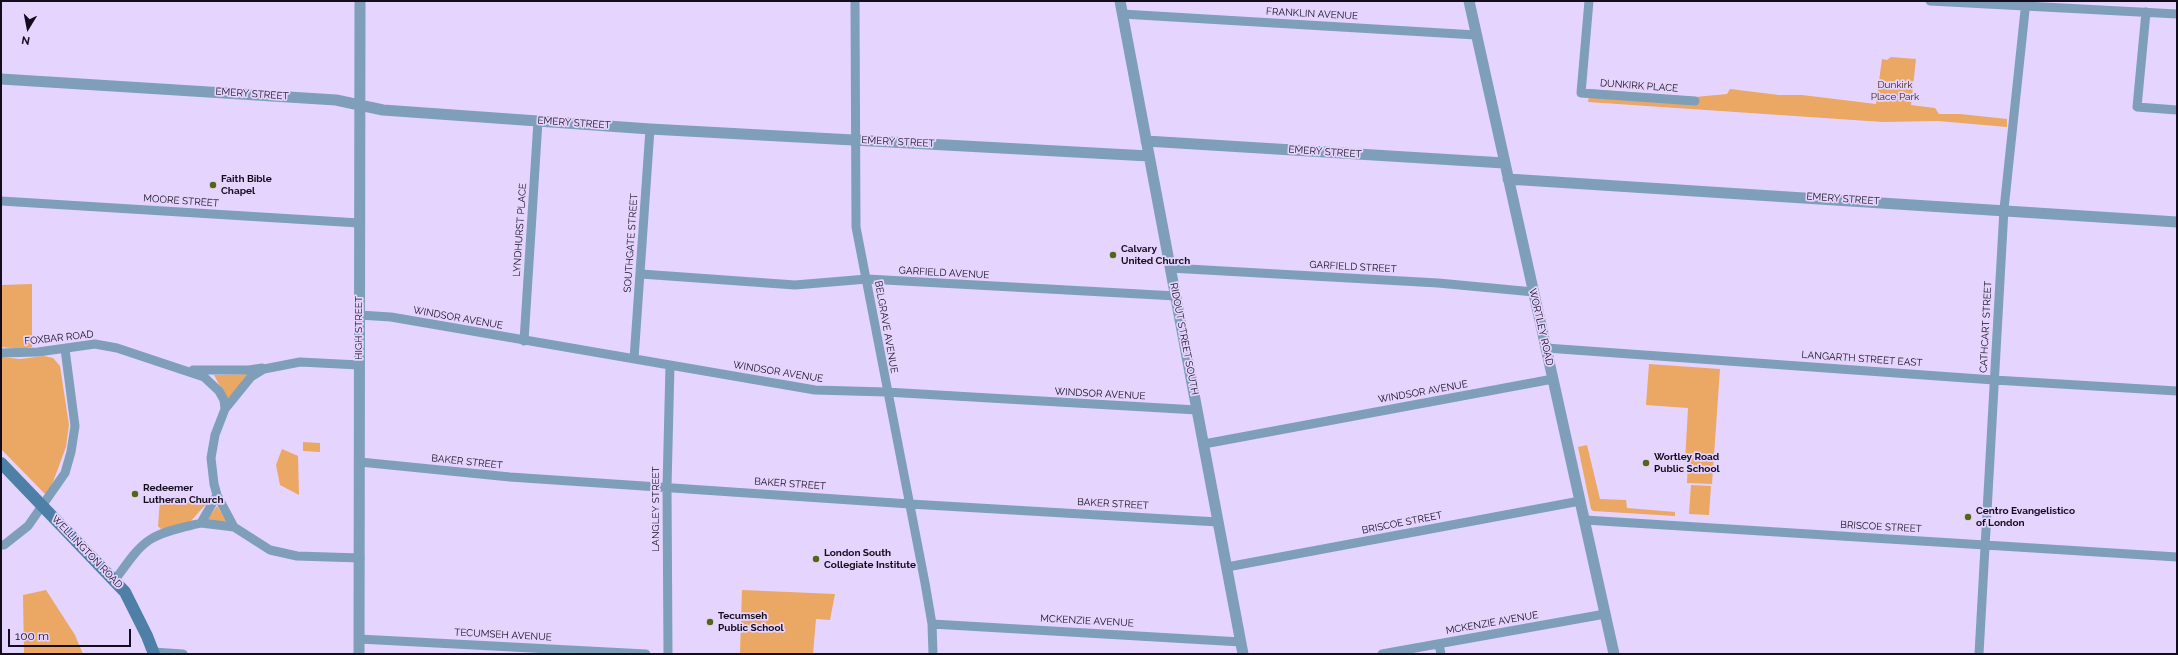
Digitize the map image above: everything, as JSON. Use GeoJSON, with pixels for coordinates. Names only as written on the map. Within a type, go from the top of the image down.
{"type":"FeatureCollection","features":[{"type":"Feature","properties":{"kind":"main road","name":"WELLINGTON ROAD"},"geometry":{"type":"LineString","coordinates":[[1,463],[125,592],[153,653]]}},
{"type":"Feature","properties":{"kind":"street","name":"HIGH STREET"},"geometry":{"type":"LineString","coordinates":[[359,654],[360,1]]}},
{"type":"Feature","properties":{"kind":"street","name":"BELGRAVE AVENUE"},"geometry":{"type":"LineString","coordinates":[[855,1],[854,139],[856,227],[867,279],[886,392],[910,504],[932,624],[933,654]]}},
{"type":"Feature","properties":{"kind":"street","name":"RIDOUT STREET SOUTH"},"geometry":{"type":"LineString","coordinates":[[1120,1],[1243,654]]}},
{"type":"Feature","properties":{"kind":"street","name":"WORTLEY ROAD"},"geometry":{"type":"LineString","coordinates":[[1469,1],[1614,654]]}},
{"type":"Feature","properties":{"kind":"street","name":"DUNKIRK PLACE"},"geometry":{"type":"LineString","coordinates":[[1589,1],[1581,92],[1695,101]]}},
{"type":"Feature","properties":{"kind":"street"},"geometry":{"type":"LineString","coordinates":[[1930,1],[2025,4],[2177,14]]}},
{"type":"Feature","properties":{"kind":"street","name":"CATHCART STREET"},"geometry":{"type":"LineString","coordinates":[[1979,654],[2004,209],[2025,4]]}},
{"type":"Feature","properties":{"kind":"street"},"geometry":{"type":"LineString","coordinates":[[2146,12],[2137,107],[2177,110]]}},
{"type":"Feature","properties":{"kind":"street","name":"FRANKLIN AVENUE"},"geometry":{"type":"LineString","coordinates":[[1122,14],[1476,34]]}},
{"type":"Feature","properties":{"kind":"street","name":"EMERY STREET"},"geometry":{"type":"LineString","coordinates":[[1,79],[336,100],[383,110],[650,129],[1149,156]]}},
{"type":"Feature","properties":{"kind":"street","name":"LYNDHURST PLACE"},"geometry":{"type":"LineString","coordinates":[[524,340],[538,121]]}},
{"type":"Feature","properties":{"kind":"street","name":"SOUTHGATE STREET"},"geometry":{"type":"LineString","coordinates":[[634,359],[650,129]]}},
{"type":"Feature","properties":{"kind":"street","name":"EMERY STREET"},"geometry":{"type":"LineString","coordinates":[[1146,141],[1504,163]]}},
{"type":"Feature","properties":{"kind":"street","name":"EMERY STREET"},"geometry":{"type":"LineString","coordinates":[[1508,179],[2004,209],[2177,222]]}},
{"type":"Feature","properties":{"kind":"street","name":"MOORE STREET"},"geometry":{"type":"LineString","coordinates":[[1,201],[359,223]]}},
{"type":"Feature","properties":{"kind":"street","name":"GARFIELD STREET"},"geometry":{"type":"LineString","coordinates":[[1170,268],[1438,283],[1534,292]]}},
{"type":"Feature","properties":{"kind":"street","name":"GARFIELD AVENUE"},"geometry":{"type":"LineString","coordinates":[[640,274],[795,285],[867,279],[1176,296]]}},
{"type":"Feature","properties":{"kind":"street","name":"WINDSOR AVENUE"},"geometry":{"type":"LineString","coordinates":[[359,315],[391,317],[815,390],[886,392],[1197,410]]}},
{"type":"Feature","properties":{"kind":"street","name":"FOXBAR ROAD"},"geometry":{"type":"LineString","coordinates":[[1,353],[65,349],[95,344],[117,348],[187,370],[204,377],[212,383],[224,400],[225,409]]}},
{"type":"Feature","properties":{"kind":"street","name":"LANGARTH STREET EAST"},"geometry":{"type":"LineString","coordinates":[[1546,348],[1994,380],[2177,391]]}},
{"type":"Feature","properties":{"kind":"street"},"geometry":{"type":"LineString","coordinates":[[1,545],[4,545],[28,526],[66,473],[75,426],[65,349]]}},
{"type":"Feature","properties":{"kind":"street"},"geometry":{"type":"LineString","coordinates":[[234,527],[217,495],[214,484],[211,458],[215,435],[225,409],[251,377],[264,369],[300,362],[359,365]]}},
{"type":"Feature","properties":{"kind":"street","name":"FOXBAR ROAD"},"geometry":{"type":"LineString","coordinates":[[187,370],[249,370],[281,365]]}},
{"type":"Feature","properties":{"kind":"street","name":"LANGLEY STREET"},"geometry":{"type":"LineString","coordinates":[[668,654],[667,487],[670,365]]}},
{"type":"Feature","properties":{"kind":"street","name":"WINDSOR AVENUE"},"geometry":{"type":"LineString","coordinates":[[1204,444],[1553,379]]}},
{"type":"Feature","properties":{"kind":"street","name":"BAKER STREET"},"geometry":{"type":"LineString","coordinates":[[360,462],[510,477],[910,504],[1218,522]]}},
{"type":"Feature","properties":{"kind":"street"},"geometry":{"type":"LineString","coordinates":[[202,524],[217,495]]}},
{"type":"Feature","properties":{"kind":"street","name":"BRISCOE STREET"},"geometry":{"type":"LineString","coordinates":[[1227,567],[1580,501]]}},
{"type":"Feature","properties":{"kind":"street","name":"BRISCOE STREET"},"geometry":{"type":"LineString","coordinates":[[1584,520],[2177,557]]}},
{"type":"Feature","properties":{"kind":"street"},"geometry":{"type":"LineString","coordinates":[[114,581],[132,558],[150,540],[170,531],[202,524],[234,527],[270,550],[297,556],[360,558]]}},
{"type":"Feature","properties":{"kind":"street","name":"MCKENZIE AVENUE"},"geometry":{"type":"LineString","coordinates":[[1382,654],[1606,614]]}},
{"type":"Feature","properties":{"kind":"street","name":"MCKENZIE AVENUE"},"geometry":{"type":"LineString","coordinates":[[932,624],[1241,642]]}},
{"type":"Feature","properties":{"kind":"street","name":"TECUMSEH AVENUE"},"geometry":{"type":"LineString","coordinates":[[359,639],[646,654]]}},
{"type":"Feature","properties":{"kind":"street"},"geometry":{"type":"LineString","coordinates":[[1439,644],[1441,654]]}},
{"type":"Feature","properties":{"kind":"street"},"geometry":{"type":"LineString","coordinates":[[153,653],[182,654]]}},
{"type":"Feature","properties":{"kind":"green space","name":"Dunkirk Place Park"},"geometry":{"type":"Polygon","coordinates":[[[1891,57],[1916,59],[1911,105],[1935,108],[1939,114],[1960,114],[2007,119],[2007,127],[1938,121],[1883,122],[1588,102],[1590,89],[1695,97],[1727,94],[1730,89],[1779,95],[1802,95],[1876,104],[1882,59],[1887,60],[1891,57]]]}},
{"type":"Feature","properties":{"kind":"green space"},"geometry":{"type":"Polygon","coordinates":[[[32,284],[32,347],[20,349],[1,347],[1,285],[32,284]]]}},
{"type":"Feature","properties":{"kind":"green space"},"geometry":{"type":"Polygon","coordinates":[[[44,356],[53,358],[60,366],[69,425],[66,447],[50,490],[46,495],[1,449],[1,357],[20,359],[44,356]]]}},
{"type":"Feature","properties":{"kind":"green space"},"geometry":{"type":"Polygon","coordinates":[[[1649,364],[1720,369],[1712,484],[1687,483],[1688,463],[1685,462],[1688,408],[1646,405],[1649,364]]]}},
{"type":"Feature","properties":{"kind":"green space"},"geometry":{"type":"Polygon","coordinates":[[[214,375],[251,375],[227,399],[214,375]]]}},
{"type":"Feature","properties":{"kind":"green space"},"geometry":{"type":"Polygon","coordinates":[[[303,442],[320,443],[320,452],[303,451],[303,442]]]}},
{"type":"Feature","properties":{"kind":"green space"},"geometry":{"type":"Polygon","coordinates":[[[1587,445],[1600,499],[1626,500],[1627,508],[1675,512],[1675,516],[1593,511],[1591,509],[1578,447],[1587,445]]]}},
{"type":"Feature","properties":{"kind":"green space"},"geometry":{"type":"Polygon","coordinates":[[[282,449],[298,456],[299,495],[280,485],[276,465],[282,449]]]}},
{"type":"Feature","properties":{"kind":"green space"},"geometry":{"type":"Polygon","coordinates":[[[1691,485],[1711,486],[1709,515],[1689,514],[1691,485]]]}},
{"type":"Feature","properties":{"kind":"green space"},"geometry":{"type":"Polygon","coordinates":[[[160,500],[207,503],[190,522],[161,529],[158,526],[160,500]]]}},
{"type":"Feature","properties":{"kind":"green space"},"geometry":{"type":"Polygon","coordinates":[[[217,506],[227,522],[207,520],[217,506]]]}},
{"type":"Feature","properties":{"kind":"green space"},"geometry":{"type":"Polygon","coordinates":[[[46,590],[75,635],[83,654],[24,654],[23,595],[46,590]]]}},
{"type":"Feature","properties":{"kind":"green space"},"geometry":{"type":"Polygon","coordinates":[[[742,590],[835,594],[830,620],[816,619],[813,654],[740,654],[742,590]]]}},
{"type":"Feature","properties":{"kind":"place","name":"Faith Bible Chapel"},"geometry":{"type":"Point","coordinates":[213,185]}},
{"type":"Feature","properties":{"kind":"place","name":"Calvary United Church"},"geometry":{"type":"Point","coordinates":[1113,255]}},
{"type":"Feature","properties":{"kind":"place","name":"Wortley Road Public School"},"geometry":{"type":"Point","coordinates":[1646,463]}},
{"type":"Feature","properties":{"kind":"place","name":"Redeemer Lutheran Church"},"geometry":{"type":"Point","coordinates":[135,494]}},
{"type":"Feature","properties":{"kind":"place","name":"Centro Evangelistico of London"},"geometry":{"type":"Point","coordinates":[1968,517]}},
{"type":"Feature","properties":{"kind":"place","name":"London South Collegiate Institute"},"geometry":{"type":"Point","coordinates":[816,559]}},
{"type":"Feature","properties":{"kind":"place","name":"Tecumseh Public School"},"geometry":{"type":"Point","coordinates":[710,622]}}]}
